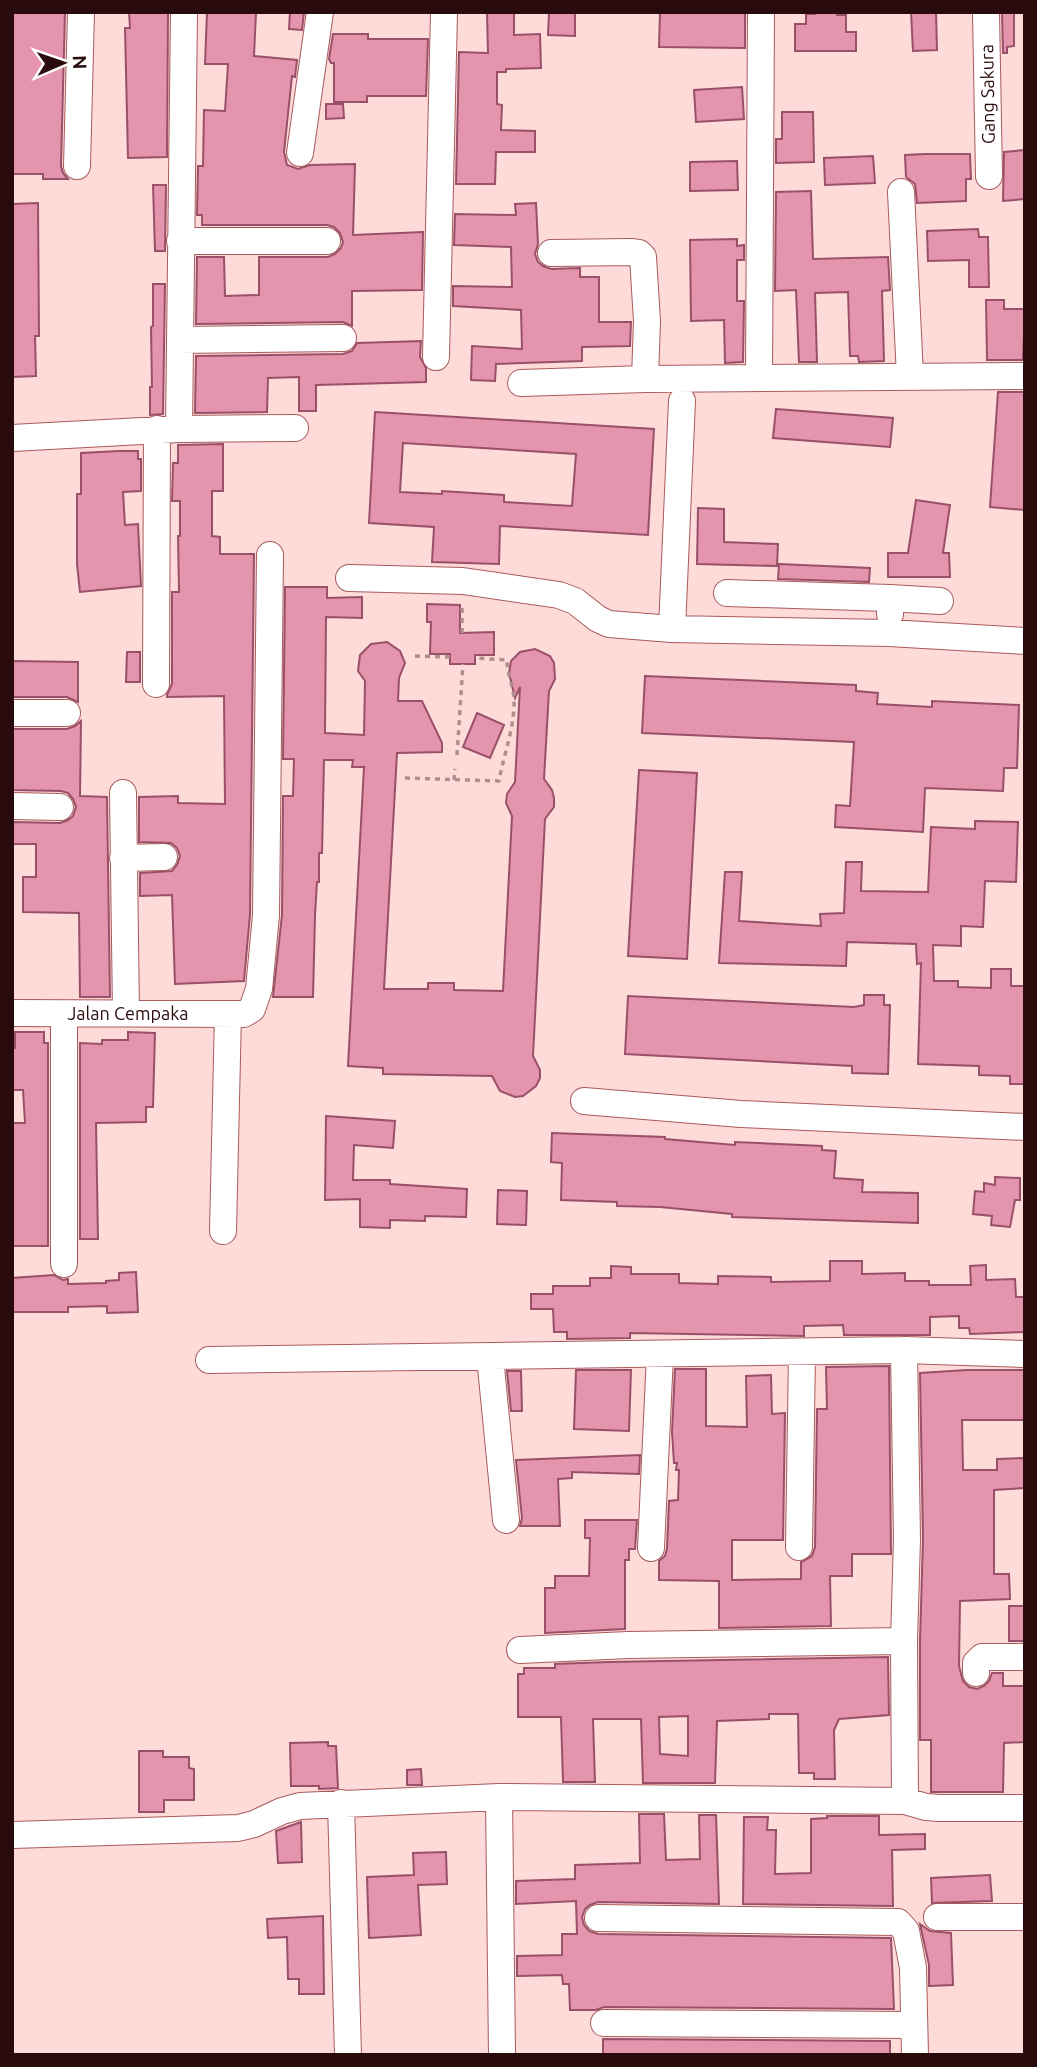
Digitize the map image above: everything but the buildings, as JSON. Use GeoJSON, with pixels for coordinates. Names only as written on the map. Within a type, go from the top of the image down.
{"type":"FeatureCollection","features":[{"type":"Feature","properties":{"kind":"street"},"geometry":{"type":"LineString","coordinates":[[77,166],[81,12]]}},
{"type":"Feature","properties":{"kind":"street"},"geometry":{"type":"LineString","coordinates":[[156,684],[168,429],[180,340],[184,12]]}},
{"type":"Feature","properties":{"kind":"street"},"geometry":{"type":"LineString","coordinates":[[300,153],[320,12]]}},
{"type":"Feature","properties":{"kind":"street"},"geometry":{"type":"LineString","coordinates":[[436,356],[444,12]]}},
{"type":"Feature","properties":{"kind":"street"},"geometry":{"type":"LineString","coordinates":[[759,378],[761,12]]}},
{"type":"Feature","properties":{"kind":"street","name":"Gang Sakura"},"geometry":{"type":"LineString","coordinates":[[986,12],[989,176]]}},
{"type":"Feature","properties":{"kind":"street"},"geometry":{"type":"LineString","coordinates":[[901,192],[910,376]]}},
{"type":"Feature","properties":{"kind":"street"},"geometry":{"type":"LineString","coordinates":[[180,241],[327,241]]}},
{"type":"Feature","properties":{"kind":"street"},"geometry":{"type":"LineString","coordinates":[[551,253],[631,252],[639,253],[643,257],[647,321],[645,379]]}},
{"type":"Feature","properties":{"kind":"street"},"geometry":{"type":"LineString","coordinates":[[180,340],[343,338]]}},
{"type":"Feature","properties":{"kind":"street"},"geometry":{"type":"LineString","coordinates":[[521,383],[645,379],[1025,376]]}},
{"type":"Feature","properties":{"kind":"street"},"geometry":{"type":"LineString","coordinates":[[671,629],[682,401]]}},
{"type":"Feature","properties":{"kind":"street"},"geometry":{"type":"LineString","coordinates":[[12,438],[168,429],[295,428]]}},
{"type":"Feature","properties":{"kind":"street"},"geometry":{"type":"LineString","coordinates":[[223,1231],[236,1014],[252,1009],[259,989],[266,915],[270,555]]}},
{"type":"Feature","properties":{"kind":"street"},"geometry":{"type":"LineString","coordinates":[[349,578],[463,581],[569,597],[609,624],[671,629],[889,633],[1025,641]]}},
{"type":"Feature","properties":{"kind":"street"},"geometry":{"type":"LineString","coordinates":[[727,593],[940,601]]}},
{"type":"Feature","properties":{"kind":"street"},"geometry":{"type":"LineString","coordinates":[[889,633],[890,598]]}},
{"type":"Feature","properties":{"kind":"street"},"geometry":{"type":"LineString","coordinates":[[12,713],[67,713]]}},
{"type":"Feature","properties":{"kind":"street"},"geometry":{"type":"LineString","coordinates":[[123,793],[126,1013]]}},
{"type":"Feature","properties":{"kind":"street"},"geometry":{"type":"LineString","coordinates":[[12,806],[60,807]]}},
{"type":"Feature","properties":{"kind":"street"},"geometry":{"type":"LineString","coordinates":[[123,858],[164,857]]}},
{"type":"Feature","properties":{"kind":"street","name":"Jalan Cempaka"},"geometry":{"type":"LineString","coordinates":[[12,1013],[236,1014]]}},
{"type":"Feature","properties":{"kind":"street"},"geometry":{"type":"LineString","coordinates":[[64,1014],[64,1264]]}},
{"type":"Feature","properties":{"kind":"street"},"geometry":{"type":"LineString","coordinates":[[584,1101],[741,1114],[1025,1127]]}},
{"type":"Feature","properties":{"kind":"street"},"geometry":{"type":"LineString","coordinates":[[904,1350],[907,1539],[904,1641],[905,1801]]}},
{"type":"Feature","properties":{"kind":"street"},"geometry":{"type":"LineString","coordinates":[[209,1360],[904,1350],[1025,1354]]}},
{"type":"Feature","properties":{"kind":"street"},"geometry":{"type":"LineString","coordinates":[[799,1547],[802,1353]]}},
{"type":"Feature","properties":{"kind":"street"},"geometry":{"type":"LineString","coordinates":[[651,1548],[660,1355]]}},
{"type":"Feature","properties":{"kind":"street"},"geometry":{"type":"LineString","coordinates":[[491,1357],[506,1520]]}},
{"type":"Feature","properties":{"kind":"street"},"geometry":{"type":"LineString","coordinates":[[520,1650],[628,1645],[904,1641]]}},
{"type":"Feature","properties":{"kind":"street"},"geometry":{"type":"LineString","coordinates":[[976,1673],[976,1663],[982,1657],[1025,1657]]}},
{"type":"Feature","properties":{"kind":"street"},"geometry":{"type":"LineString","coordinates":[[499,1797],[502,2055]]}},
{"type":"Feature","properties":{"kind":"street"},"geometry":{"type":"LineString","coordinates":[[12,1835],[237,1828],[300,1805],[499,1797],[905,1801],[939,1808],[1025,1808]]}},
{"type":"Feature","properties":{"kind":"street"},"geometry":{"type":"LineString","coordinates":[[341,1803],[348,2055]]}},
{"type":"Feature","properties":{"kind":"street"},"geometry":{"type":"LineString","coordinates":[[937,1917],[1025,1917]]}},
{"type":"Feature","properties":{"kind":"street"},"geometry":{"type":"LineString","coordinates":[[598,1918],[898,1923],[906,1931],[913,1968],[915,2055]]}},
{"type":"Feature","properties":{"kind":"street"},"geometry":{"type":"LineString","coordinates":[[604,2023],[913,2025]]}},
{"type":"Feature","properties":{"kind":"path"},"geometry":{"type":"LineString","coordinates":[[462,633],[463,581]]}},
{"type":"Feature","properties":{"kind":"path"},"geometry":{"type":"LineString","coordinates":[[415,656],[450,657]]}},
{"type":"Feature","properties":{"kind":"path"},"geometry":{"type":"LineString","coordinates":[[405,778],[499,781],[513,728],[514,695],[505,658],[475,658]]}},
{"type":"Feature","properties":{"kind":"path"},"geometry":{"type":"LineString","coordinates":[[457,755],[463,664]]}},
{"type":"Feature","properties":{"kind":"path"},"geometry":{"type":"LineString","coordinates":[[454,780],[455,769]]}}]}
